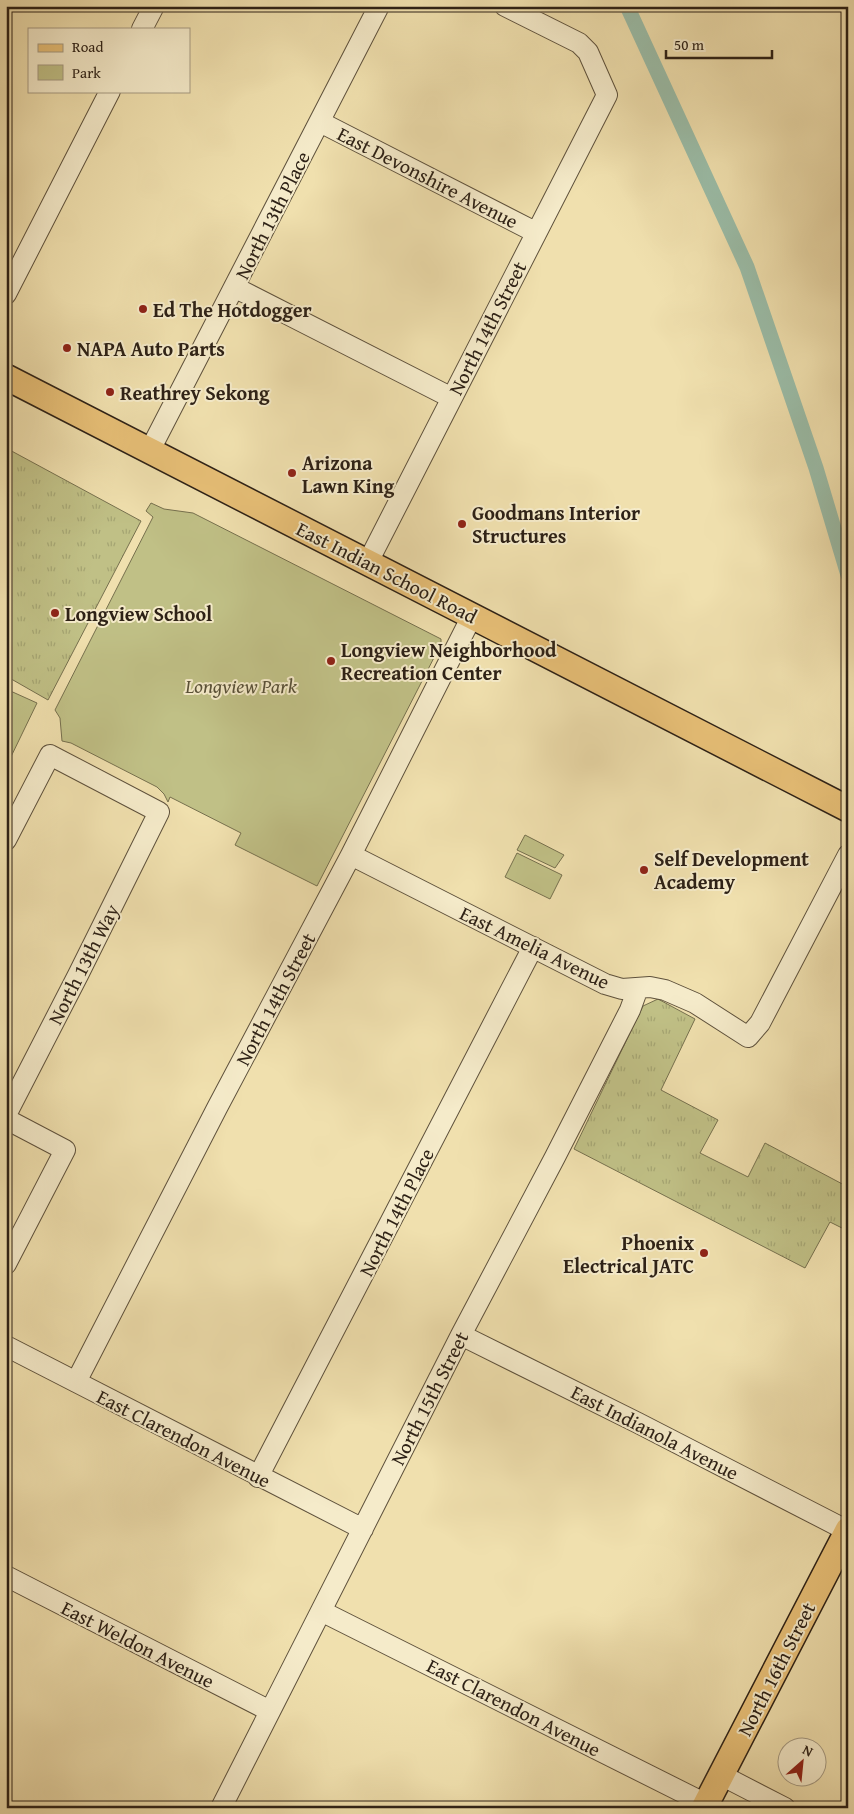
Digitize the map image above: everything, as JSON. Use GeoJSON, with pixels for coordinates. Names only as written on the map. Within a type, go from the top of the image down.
{"type":"FeatureCollection","features":[{"type":"Feature","properties":{"kind":"main road","name":"East Indian School Road"},"geometry":{"type":"LineString","coordinates":[[6,377],[848,809]]}},
{"type":"Feature","properties":{"kind":"main road","name":"North 16th Street"},"geometry":{"type":"LineString","coordinates":[[705,1806],[848,1531]]}},
{"type":"Feature","properties":{"kind":"street"},"geometry":{"type":"LineString","coordinates":[[143,28],[154,6]]}},
{"type":"Feature","properties":{"kind":"street","name":"North 13th Place"},"geometry":{"type":"LineString","coordinates":[[150,450],[379,6]]}},
{"type":"Feature","properties":{"kind":"street","name":"North 14th Street"},"geometry":{"type":"LineString","coordinates":[[368,562],[535,232],[607,95],[588,52],[579,43],[505,6]]}},
{"type":"Feature","properties":{"kind":"street"},"geometry":{"type":"LineString","coordinates":[[6,294],[109,92]]}},
{"type":"Feature","properties":{"kind":"street","name":"East Devonshire Avenue"},"geometry":{"type":"LineString","coordinates":[[320,122],[535,232]]}},
{"type":"Feature","properties":{"kind":"street"},"geometry":{"type":"LineString","coordinates":[[234,287],[452,398]]}},
{"type":"Feature","properties":{"kind":"street","name":"North 14th Street"},"geometry":{"type":"LineString","coordinates":[[76,1382],[217,1108],[351,855],[472,616]]}},
{"type":"Feature","properties":{"kind":"street","name":"North 13th Way"},"geometry":{"type":"LineString","coordinates":[[6,840],[50,755],[159,812],[6,1117]]}},
{"type":"Feature","properties":{"kind":"street","name":"East Amelia Avenue"},"geometry":{"type":"LineString","coordinates":[[351,855],[605,984],[622,989],[650,988],[665,990],[687,1000],[748,1038],[760,1023],[848,855]]}},
{"type":"Feature","properties":{"kind":"street","name":"North 14th Place"},"geometry":{"type":"LineString","coordinates":[[258,1477],[533,947]]}},
{"type":"Feature","properties":{"kind":"street","name":"North 15th Street"},"geometry":{"type":"LineString","coordinates":[[221,1808],[461,1334],[630,1010],[638,988]]}},
{"type":"Feature","properties":{"kind":"street"},"geometry":{"type":"LineString","coordinates":[[6,1117],[65,1150],[6,1264]]}},
{"type":"Feature","properties":{"kind":"street","name":"East Indianola Avenue"},"geometry":{"type":"LineString","coordinates":[[461,1334],[848,1531]]}},
{"type":"Feature","properties":{"kind":"street","name":"East Clarendon Avenue"},"geometry":{"type":"LineString","coordinates":[[6,1346],[258,1477],[363,1529]]}},
{"type":"Feature","properties":{"kind":"street","name":"East Weldon Avenue"},"geometry":{"type":"LineString","coordinates":[[6,1576],[270,1711]]}},
{"type":"Feature","properties":{"kind":"street","name":"East Clarendon Avenue"},"geometry":{"type":"LineString","coordinates":[[321,1611],[705,1806]]}},
{"type":"Feature","properties":{"kind":"street"},"geometry":{"type":"LineString","coordinates":[[721,1775],[785,1808]]}},
{"type":"Feature","properties":{"kind":"green space","name":"Longview School"},"geometry":{"type":"Polygon","coordinates":[[[6,448],[141,521],[48,700],[6,676],[6,448]]]}},
{"type":"Feature","properties":{"kind":"green space","name":"Longview Park"},"geometry":{"type":"Polygon","coordinates":[[[151,503],[164,509],[193,513],[441,639],[441,644],[317,886],[235,845],[241,833],[170,797],[168,802],[164,794],[157,787],[71,743],[62,741],[60,718],[55,710],[153,517],[146,511],[151,503]]]}},
{"type":"Feature","properties":{"kind":"green space"},"geometry":{"type":"Polygon","coordinates":[[[6,689],[37,703],[6,767],[6,689]]]}},
{"type":"Feature","properties":{"kind":"green space"},"geometry":{"type":"Polygon","coordinates":[[[525,835],[564,855],[555,868],[517,850],[525,835]]]}},
{"type":"Feature","properties":{"kind":"green space"},"geometry":{"type":"Polygon","coordinates":[[[517,853],[562,875],[550,899],[505,877],[517,853]]]}},
{"type":"Feature","properties":{"kind":"green space"},"geometry":{"type":"Polygon","coordinates":[[[658,999],[695,1019],[661,1090],[718,1120],[700,1153],[748,1177],[765,1143],[848,1187],[848,1231],[830,1222],[805,1268],[574,1149],[643,1006],[658,999]]]}},
{"type":"Feature","properties":{"kind":"waterway"},"geometry":{"type":"LineString","coordinates":[[627,6],[747,267],[816,468],[848,575]]}},
{"type":"Feature","properties":{"kind":"place","name":"Ed The Hotdogger"},"geometry":{"type":"Point","coordinates":[143,309]}},
{"type":"Feature","properties":{"kind":"place","name":"NAPA Auto Parts"},"geometry":{"type":"Point","coordinates":[67,348]}},
{"type":"Feature","properties":{"kind":"place","name":"Reathrey Sekong"},"geometry":{"type":"Point","coordinates":[110,392]}},
{"type":"Feature","properties":{"kind":"place","name":"Arizona Lawn King"},"geometry":{"type":"Point","coordinates":[292,473]}},
{"type":"Feature","properties":{"kind":"place","name":"Goodmans Interior Structures"},"geometry":{"type":"Point","coordinates":[462,524]}},
{"type":"Feature","properties":{"kind":"place","name":"Longview School"},"geometry":{"type":"Point","coordinates":[55,613]}},
{"type":"Feature","properties":{"kind":"place","name":"Longview Neighborhood Recreation Center"},"geometry":{"type":"Point","coordinates":[331,661]}},
{"type":"Feature","properties":{"kind":"place","name":"Self Development Academy"},"geometry":{"type":"Point","coordinates":[644,870]}},
{"type":"Feature","properties":{"kind":"place","name":"Phoenix Electrical JATC"},"geometry":{"type":"Point","coordinates":[704,1253]}}]}
